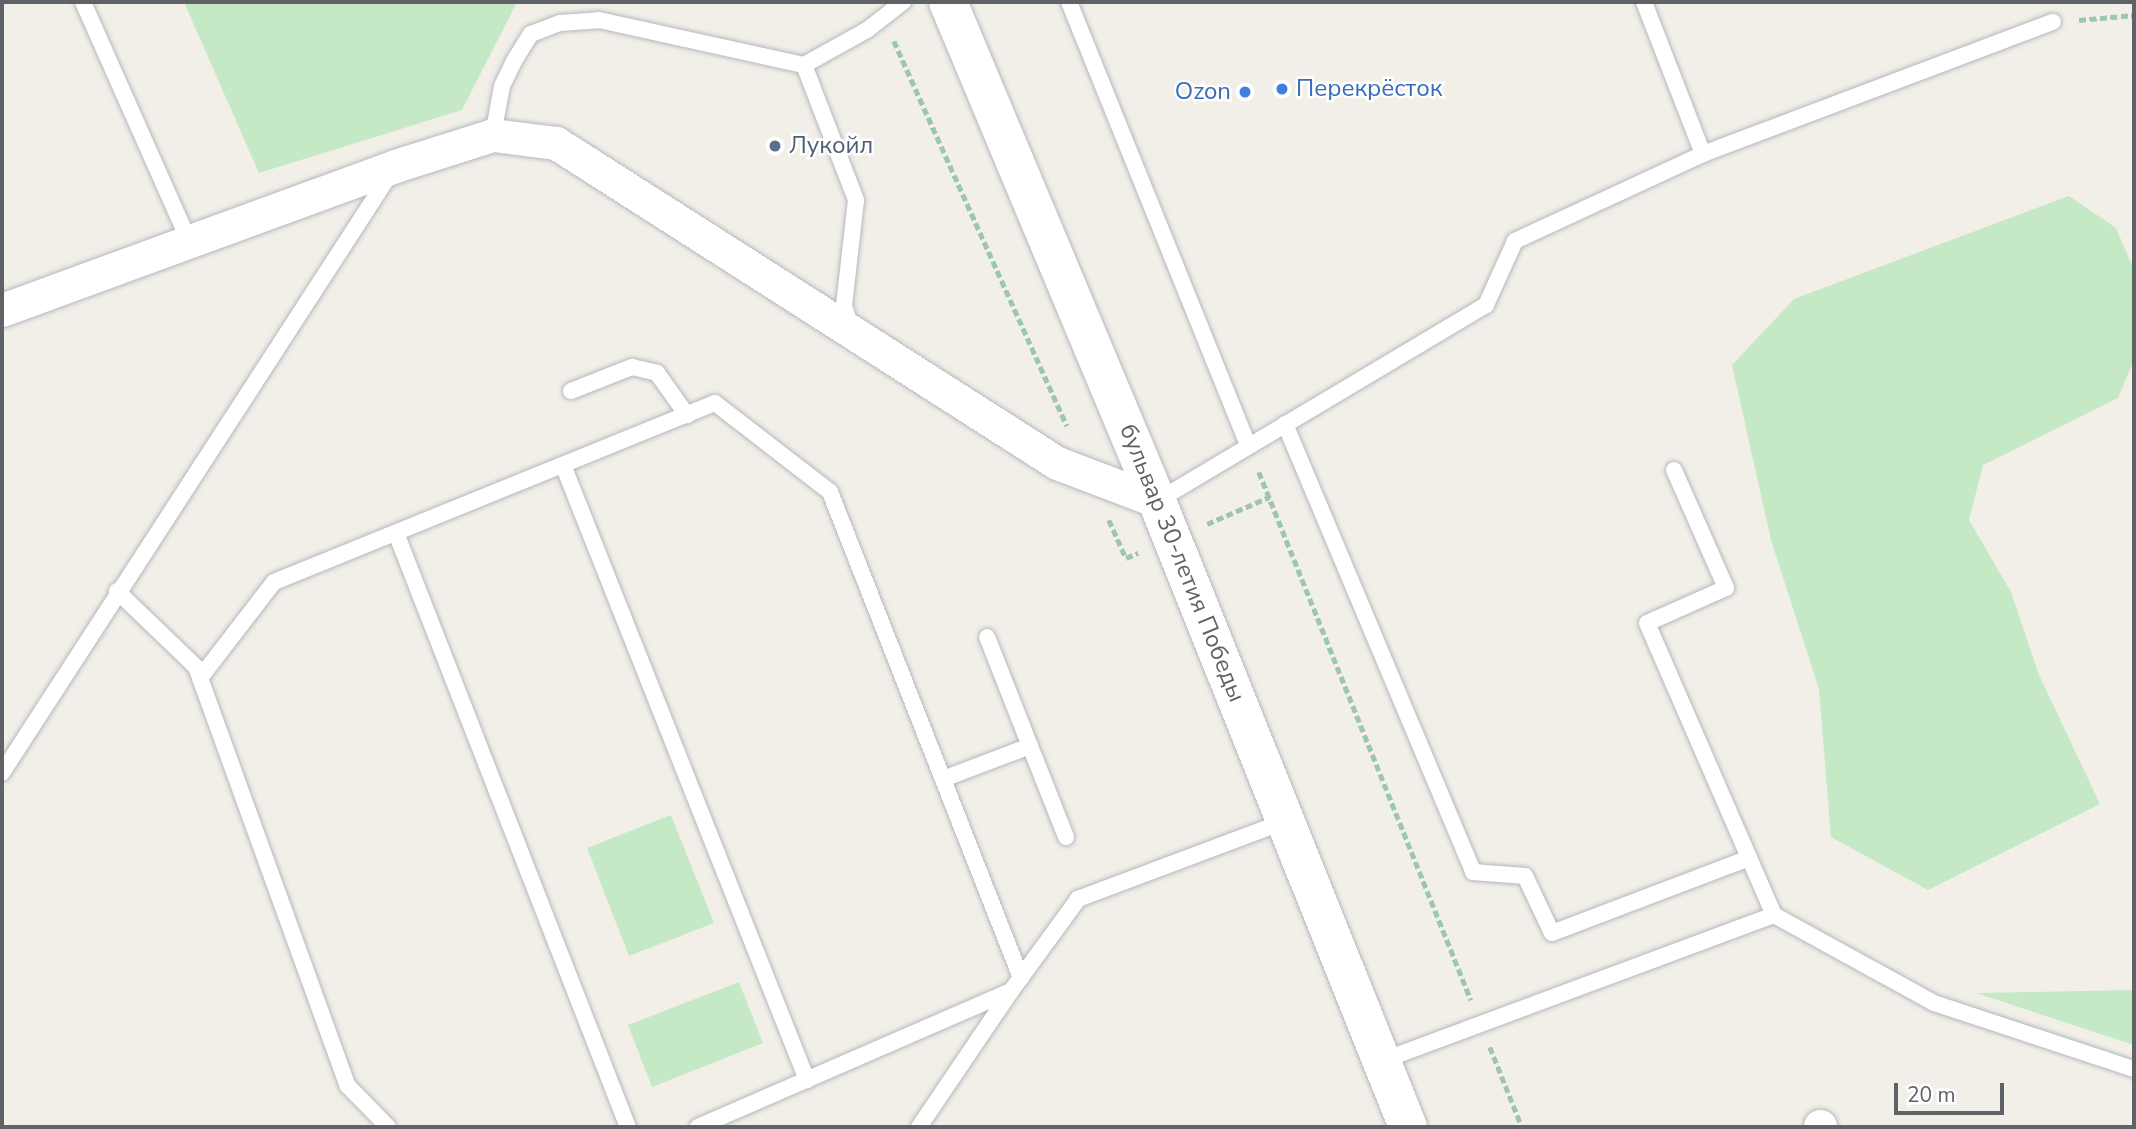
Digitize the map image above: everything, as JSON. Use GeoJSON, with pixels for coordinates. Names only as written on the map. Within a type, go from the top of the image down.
{"type":"FeatureCollection","features":[{"type":"Feature","properties":{"kind":"main road","name":"бульвар 30-летия Победы"},"geometry":{"type":"LineString","coordinates":[[948,2],[1157,501],[1384,1059],[1408,1127]]}},
{"type":"Feature","properties":{"kind":"street"},"geometry":{"type":"LineString","coordinates":[[2,310],[190,244],[395,166],[493,135],[556,143],[855,338],[1057,463],[1157,501]]}},
{"type":"Feature","properties":{"kind":"lane"},"geometry":{"type":"LineString","coordinates":[[83,2],[190,244]]}},
{"type":"Feature","properties":{"kind":"lane"},"geometry":{"type":"LineString","coordinates":[[493,135],[502,86],[514,61],[531,34],[560,23],[599,20],[804,65],[867,30],[903,2]]}},
{"type":"Feature","properties":{"kind":"lane"},"geometry":{"type":"LineString","coordinates":[[1069,2],[1248,446]]}},
{"type":"Feature","properties":{"kind":"lane"},"geometry":{"type":"LineString","coordinates":[[1644,2],[1703,154]]}},
{"type":"Feature","properties":{"kind":"lane"},"geometry":{"type":"LineString","coordinates":[[1157,501],[1486,305],[1515,241],[1703,154],[2053,22]]}},
{"type":"Feature","properties":{"kind":"lane"},"geometry":{"type":"LineString","coordinates":[[804,65],[856,200],[844,306],[855,338]]}},
{"type":"Feature","properties":{"kind":"lane"},"geometry":{"type":"LineString","coordinates":[[2,772],[395,166]]}},
{"type":"Feature","properties":{"kind":"lane"},"geometry":{"type":"LineString","coordinates":[[571,391],[632,367],[657,373],[687,415]]}},
{"type":"Feature","properties":{"kind":"lane"},"geometry":{"type":"LineString","coordinates":[[200,678],[274,582],[715,403],[830,492],[943,779],[1016,984]]}},
{"type":"Feature","properties":{"kind":"lane"},"geometry":{"type":"LineString","coordinates":[[1285,424],[1473,872],[1525,876],[1552,933],[1749,858]]}},
{"type":"Feature","properties":{"kind":"lane"},"geometry":{"type":"LineString","coordinates":[[563,465],[807,1080]]}},
{"type":"Feature","properties":{"kind":"lane"},"geometry":{"type":"LineString","coordinates":[[1674,470],[1726,589],[1647,623],[1774,915],[1934,1003],[2134,1069]]}},
{"type":"Feature","properties":{"kind":"lane"},"geometry":{"type":"LineString","coordinates":[[396,533],[628,1127]]}},
{"type":"Feature","properties":{"kind":"lane"},"geometry":{"type":"LineString","coordinates":[[117,591],[196,667],[348,1086],[388,1127]]}},
{"type":"Feature","properties":{"kind":"lane"},"geometry":{"type":"LineString","coordinates":[[987,636],[1066,837]]}},
{"type":"Feature","properties":{"kind":"lane"},"geometry":{"type":"LineString","coordinates":[[943,779],[1030,746]]}},
{"type":"Feature","properties":{"kind":"lane"},"geometry":{"type":"LineString","coordinates":[[919,1127],[1016,984],[1078,899],[1287,820]]}},
{"type":"Feature","properties":{"kind":"lane"},"geometry":{"type":"LineString","coordinates":[[1384,1059],[1774,915]]}},
{"type":"Feature","properties":{"kind":"lane"},"geometry":{"type":"LineString","coordinates":[[698,1127],[1016,984]]}},
{"type":"Feature","properties":{"kind":"path"},"geometry":{"type":"LineString","coordinates":[[2053,22],[2134,15]]}},
{"type":"Feature","properties":{"kind":"path"},"geometry":{"type":"LineString","coordinates":[[1248,446],[1522,1127]]}},
{"type":"Feature","properties":{"kind":"green space"},"geometry":{"type":"Polygon","coordinates":[[[184,2],[517,2],[462,110],[259,173],[184,2]]]}},
{"type":"Feature","properties":{"kind":"green space"},"geometry":{"type":"Polygon","coordinates":[[[2069,196],[2116,228],[2134,270],[2134,360],[2118,398],[1983,465],[1969,520],[2011,592],[2039,675],[2100,804],[1928,890],[1831,837],[1819,689],[1771,540],[1732,365],[1794,299],[2069,196]]]}},
{"type":"Feature","properties":{"kind":"green space"},"geometry":{"type":"Polygon","coordinates":[[[671,815],[714,923],[629,956],[587,848],[671,815]]]}},
{"type":"Feature","properties":{"kind":"green space"},"geometry":{"type":"Polygon","coordinates":[[[739,982],[763,1043],[652,1087],[628,1025],[739,982]]]}},
{"type":"Feature","properties":{"kind":"green space"},"geometry":{"type":"Polygon","coordinates":[[[2134,990],[2134,1045],[1976,993],[2134,990]]]}},
{"type":"Feature","properties":{"kind":"place","name":"Перекрёсток"},"geometry":{"type":"Point","coordinates":[1282,89]}},
{"type":"Feature","properties":{"kind":"place","name":"Ozon"},"geometry":{"type":"Point","coordinates":[1245,92]}},
{"type":"Feature","properties":{"kind":"place","name":"Лукойл"},"geometry":{"type":"Point","coordinates":[775,146]}}]}
